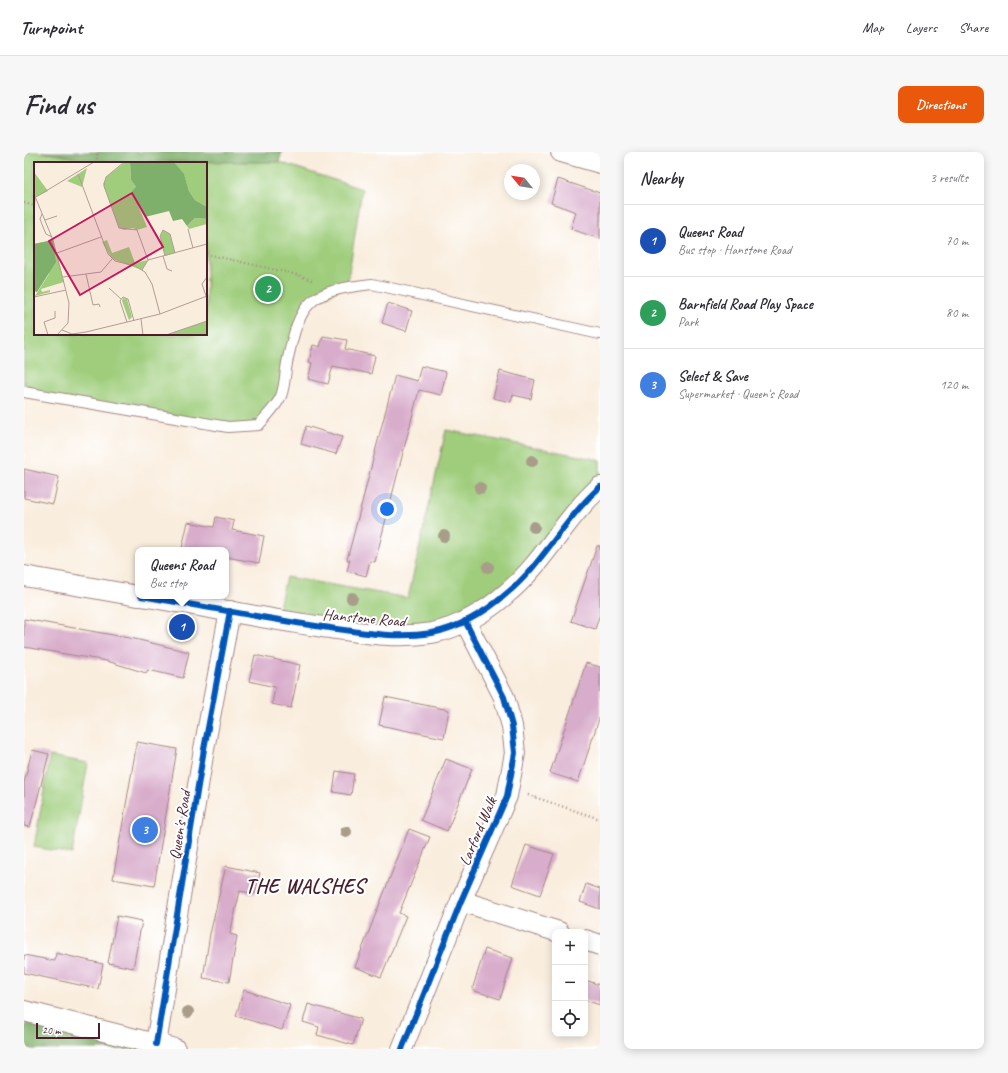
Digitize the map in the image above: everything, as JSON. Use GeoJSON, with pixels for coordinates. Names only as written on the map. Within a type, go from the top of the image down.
{"type":"FeatureCollection","features":[{"type":"Feature","properties":{"kind":"street"},"geometry":{"type":"LineString","coordinates":[[561,152],[600,163]]}},
{"type":"Feature","properties":{"kind":"street","name":"Hanstone Road"},"geometry":{"type":"LineString","coordinates":[[157,599],[291,622],[373,634],[396,635],[432,633],[465,621],[486,610],[507,594],[525,577],[576,513],[600,487]]}},
{"type":"Feature","properties":{"kind":"street","name":"Hanstone Road"},"geometry":{"type":"LineString","coordinates":[[24,576],[135,595]]}},
{"type":"Feature","properties":{"kind":"street","name":"Queen's Road"},"geometry":{"type":"LineString","coordinates":[[166,1047],[204,749],[230,611]]}},
{"type":"Feature","properties":{"kind":"street","name":"Larford Walk"},"geometry":{"type":"LineString","coordinates":[[402,1049],[461,901],[509,789],[515,753],[512,726],[504,696],[465,621]]}},
{"type":"Feature","properties":{"kind":"street"},"geometry":{"type":"LineString","coordinates":[[461,901],[552,930]]}},
{"type":"Feature","properties":{"kind":"street"},"geometry":{"type":"LineString","coordinates":[[588,941],[600,945]]}},
{"type":"Feature","properties":{"kind":"street"},"geometry":{"type":"LineString","coordinates":[[24,1011],[166,1047]]}},
{"type":"Feature","properties":{"kind":"lane"},"geometry":{"type":"LineString","coordinates":[[24,392],[228,427],[259,425],[281,396],[289,354],[299,320],[306,307],[318,296],[325,293],[337,289],[372,284],[600,334]]}},
{"type":"Feature","properties":{"kind":"path"},"geometry":{"type":"LineString","coordinates":[[96,162],[98,152]]}},
{"type":"Feature","properties":{"kind":"path"},"geometry":{"type":"LineString","coordinates":[[24,203],[34,206]]}},
{"type":"Feature","properties":{"kind":"path"},"geometry":{"type":"LineString","coordinates":[[207,254],[298,275],[318,284],[325,293]]}},
{"type":"Feature","properties":{"kind":"path"},"geometry":{"type":"LineString","coordinates":[[509,789],[600,819]]}},
{"type":"Feature","properties":{"kind":"green space"},"geometry":{"type":"Polygon","coordinates":[[[24,152],[42,152],[96,161],[279,162],[362,189],[347,285],[305,307],[281,396],[258,423],[242,426],[24,392],[24,152]]]}},
{"type":"Feature","properties":{"kind":"green space"},"geometry":{"type":"Polygon","coordinates":[[[42,152],[282,152],[279,162],[96,161],[42,152]]]}},
{"type":"Feature","properties":{"kind":"green space"},"geometry":{"type":"Polygon","coordinates":[[[446,430],[600,460],[600,487],[538,561],[449,628],[276,620],[286,577],[408,598],[446,430]]]}},
{"type":"Feature","properties":{"kind":"green space"},"geometry":{"type":"Polygon","coordinates":[[[50,756],[88,763],[72,854],[34,847],[50,756]]]}},
{"type":"Feature","properties":{"kind":"green space"},"geometry":{"type":"Polygon","coordinates":[[[30,1012],[168,1049],[24,1049],[24,1032],[30,1012]]]}},
{"type":"Feature","properties":{"kind":"building"},"geometry":{"type":"Polygon","coordinates":[[[558,179],[600,193],[600,239],[571,229],[576,212],[551,203],[558,179]]]}},
{"type":"Feature","properties":{"kind":"building"},"geometry":{"type":"Polygon","coordinates":[[[388,303],[412,311],[406,331],[382,323],[388,303]]]}},
{"type":"Feature","properties":{"kind":"building"},"geometry":{"type":"Polygon","coordinates":[[[323,336],[347,340],[345,349],[375,356],[371,374],[333,366],[328,384],[308,379],[312,363],[309,362],[313,345],[320,347],[323,336]]]}},
{"type":"Feature","properties":{"kind":"building"},"geometry":{"type":"Polygon","coordinates":[[[421,366],[446,372],[441,395],[419,390],[375,562],[370,561],[366,576],[347,571],[350,560],[347,560],[395,375],[417,381],[421,366]]]}},
{"type":"Feature","properties":{"kind":"building"},"geometry":{"type":"Polygon","coordinates":[[[500,371],[535,380],[531,399],[513,395],[511,402],[493,398],[500,371]]]}},
{"type":"Feature","properties":{"kind":"building"},"geometry":{"type":"Polygon","coordinates":[[[306,426],[342,437],[336,454],[301,444],[306,426]]]}},
{"type":"Feature","properties":{"kind":"building"},"geometry":{"type":"Polygon","coordinates":[[[24,469],[59,477],[53,504],[24,498],[24,469]]]}},
{"type":"Feature","properties":{"kind":"building"},"geometry":{"type":"Polygon","coordinates":[[[216,517],[234,521],[232,530],[264,536],[259,563],[229,558],[229,547],[182,547],[188,522],[214,527],[216,517]]]}},
{"type":"Feature","properties":{"kind":"building"},"geometry":{"type":"Polygon","coordinates":[[[597,546],[600,546],[600,614],[595,629],[571,621],[597,546]]]}},
{"type":"Feature","properties":{"kind":"building"},"geometry":{"type":"Polygon","coordinates":[[[24,619],[135,639],[189,652],[183,678],[148,670],[146,673],[107,661],[24,647],[24,619]]]}},
{"type":"Feature","properties":{"kind":"building"},"geometry":{"type":"Polygon","coordinates":[[[255,655],[300,665],[291,708],[272,704],[275,687],[249,681],[255,655]]]}},
{"type":"Feature","properties":{"kind":"building"},"geometry":{"type":"Polygon","coordinates":[[[586,663],[600,667],[600,716],[578,782],[550,773],[586,663]]]}},
{"type":"Feature","properties":{"kind":"building"},"geometry":{"type":"Polygon","coordinates":[[[385,697],[449,710],[444,738],[379,725],[385,697]]]}},
{"type":"Feature","properties":{"kind":"building"},"geometry":{"type":"Polygon","coordinates":[[[137,742],[177,749],[154,886],[113,879],[137,742]]]}},
{"type":"Feature","properties":{"kind":"building"},"geometry":{"type":"Polygon","coordinates":[[[32,750],[49,754],[30,827],[24,826],[24,783],[32,750]]]}},
{"type":"Feature","properties":{"kind":"building"},"geometry":{"type":"Polygon","coordinates":[[[446,759],[472,769],[447,831],[421,820],[446,759]]]}},
{"type":"Feature","properties":{"kind":"building"},"geometry":{"type":"Polygon","coordinates":[[[336,771],[354,774],[351,795],[333,792],[336,771]]]}},
{"type":"Feature","properties":{"kind":"building"},"geometry":{"type":"Polygon","coordinates":[[[409,829],[430,837],[399,913],[406,916],[381,977],[355,967],[409,829]]]}},
{"type":"Feature","properties":{"kind":"building"},"geometry":{"type":"Polygon","coordinates":[[[526,845],[554,854],[540,895],[512,885],[526,845]]]}},
{"type":"Feature","properties":{"kind":"building"},"geometry":{"type":"Polygon","coordinates":[[[226,866],[260,873],[255,894],[240,891],[230,934],[237,936],[229,982],[203,978],[210,934],[226,866]]]}},
{"type":"Feature","properties":{"kind":"building"},"geometry":{"type":"Polygon","coordinates":[[[586,884],[600,889],[600,909],[580,902],[586,884]]]}},
{"type":"Feature","properties":{"kind":"building"},"geometry":{"type":"Polygon","coordinates":[[[117,916],[142,921],[133,968],[108,963],[117,916]]]}},
{"type":"Feature","properties":{"kind":"building"},"geometry":{"type":"Polygon","coordinates":[[[485,949],[513,958],[500,999],[472,990],[485,949]]]}},
{"type":"Feature","properties":{"kind":"building"},"geometry":{"type":"Polygon","coordinates":[[[56,953],[103,964],[98,989],[24,973],[24,955],[55,961],[56,953]]]}},
{"type":"Feature","properties":{"kind":"building"},"geometry":{"type":"Polygon","coordinates":[[[588,981],[600,985],[600,1005],[588,1001],[588,981]]]}},
{"type":"Feature","properties":{"kind":"building"},"geometry":{"type":"Polygon","coordinates":[[[244,990],[290,1005],[282,1030],[236,1016],[244,990]]]}},
{"type":"Feature","properties":{"kind":"building"},"geometry":{"type":"Polygon","coordinates":[[[308,1004],[361,1019],[353,1045],[317,1035],[319,1027],[303,1022],[308,1004]]]}},
{"type":"Feature","properties":{"kind":"cycle path"},"geometry":{"type":"LineString","coordinates":[[158,599],[277,620],[364,633],[418,635],[442,631],[481,613],[506,594],[531,569],[575,513],[600,487]]}},
{"type":"Feature","properties":{"kind":"cycle path"},"geometry":{"type":"LineString","coordinates":[[156,1044],[204,749],[230,611]]}},
{"type":"Feature","properties":{"kind":"cycle path"},"geometry":{"type":"LineString","coordinates":[[402,1049],[461,901],[507,796],[515,753],[512,726],[504,697],[465,621]]}},
{"type":"Feature","properties":{"kind":"place","name":"Barnfield Road Play Space"},"geometry":{"type":"Point","coordinates":[268,289]}},
{"type":"Feature","properties":{"kind":"place","name":"Queens Road"},"geometry":{"type":"Point","coordinates":[182,627]}},
{"type":"Feature","properties":{"kind":"place","name":"Select & Save"},"geometry":{"type":"Point","coordinates":[145,830]}},
{"type":"Feature","properties":{"kind":"district","name":"THE WALSHES"},"geometry":{"type":"Point","coordinates":[305,886]}}]}
